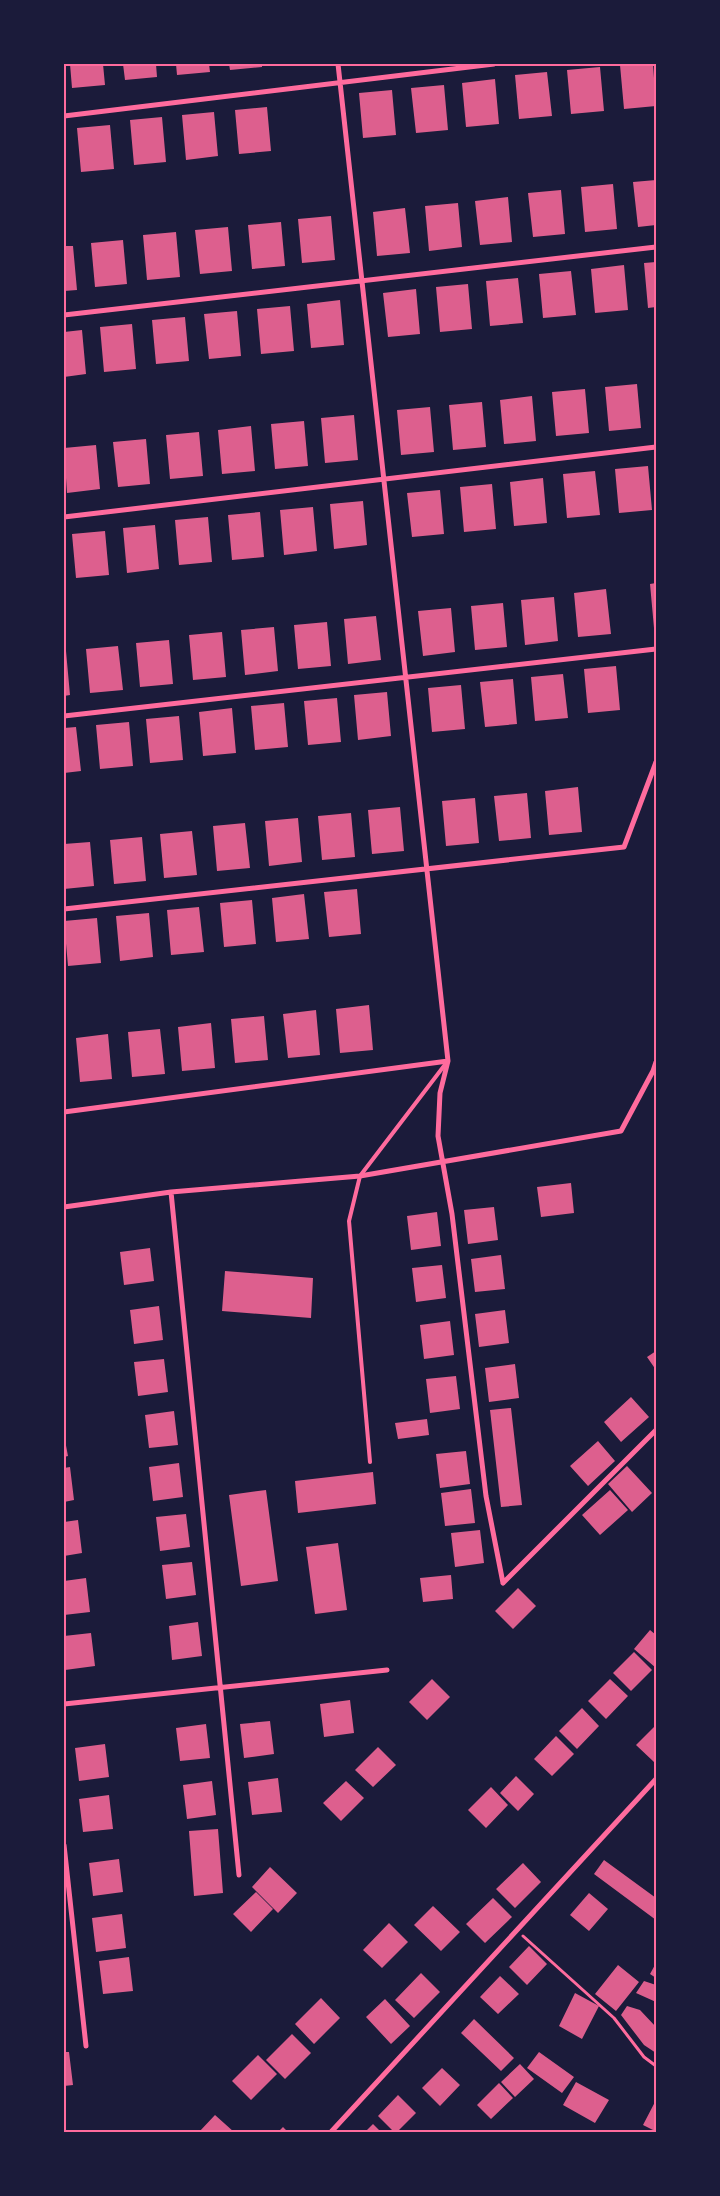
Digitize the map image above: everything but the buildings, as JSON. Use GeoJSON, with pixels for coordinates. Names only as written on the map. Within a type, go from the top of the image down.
{"type":"FeatureCollection","features":[{"type":"Feature","properties":{"kind":"street"},"geometry":{"type":"LineString","coordinates":[[338,64],[360,282],[448,1061],[440,1093],[438,1136],[452,1214],[486,1496],[503,1583],[656,1430]]}},
{"type":"Feature","properties":{"kind":"street"},"geometry":{"type":"LineString","coordinates":[[64,116],[340,81],[494,64]]}},
{"type":"Feature","properties":{"kind":"street"},"geometry":{"type":"LineString","coordinates":[[64,315],[656,248]]}},
{"type":"Feature","properties":{"kind":"street"},"geometry":{"type":"LineString","coordinates":[[64,517],[656,447]]}},
{"type":"Feature","properties":{"kind":"street"},"geometry":{"type":"LineString","coordinates":[[64,716],[656,649]]}},
{"type":"Feature","properties":{"kind":"street"},"geometry":{"type":"LineString","coordinates":[[64,909],[426,868],[624,848],[656,762]]}},
{"type":"Feature","properties":{"kind":"street"},"geometry":{"type":"LineString","coordinates":[[64,1112],[448,1061]]}},
{"type":"Feature","properties":{"kind":"street"},"geometry":{"type":"LineString","coordinates":[[64,1207],[171,1192],[360,1176],[620,1131],[654,1071],[656,1062]]}},
{"type":"Feature","properties":{"kind":"street"},"geometry":{"type":"LineString","coordinates":[[171,1192],[239,1875]]}},
{"type":"Feature","properties":{"kind":"street"},"geometry":{"type":"LineString","coordinates":[[64,1704],[387,1670]]}},
{"type":"Feature","properties":{"kind":"street"},"geometry":{"type":"LineString","coordinates":[[331,2132],[656,1779]]}},
{"type":"Feature","properties":{"kind":"street"},"geometry":{"type":"LineString","coordinates":[[64,1846],[86,2046]]}},
{"type":"Feature","properties":{"kind":"lane"},"geometry":{"type":"LineString","coordinates":[[370,1462],[349,1221],[360,1176],[448,1061]]}},
{"type":"Feature","properties":{"kind":"path"},"geometry":{"type":"LineString","coordinates":[[517,1930],[614,2018],[644,2057],[656,2066]]}}]}
